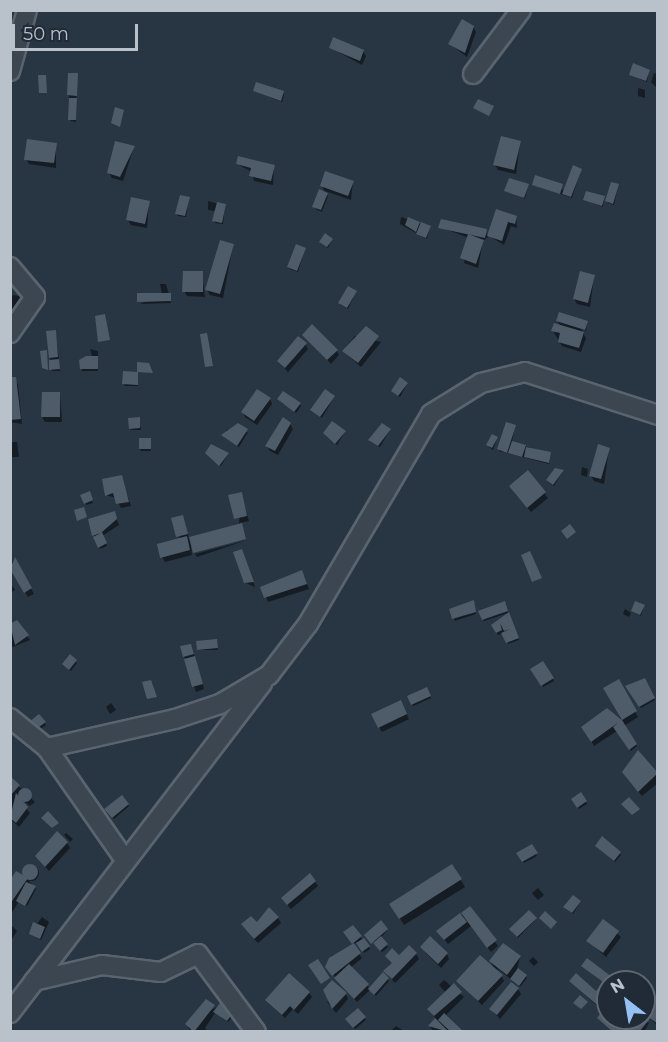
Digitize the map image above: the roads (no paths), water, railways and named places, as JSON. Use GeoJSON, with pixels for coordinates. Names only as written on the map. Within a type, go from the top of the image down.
{"type":"FeatureCollection","features":[{"type":"Feature","properties":{"kind":"street"},"geometry":{"type":"LineString","coordinates":[[10,71],[27,10]]}},
{"type":"Feature","properties":{"kind":"street"},"geometry":{"type":"LineString","coordinates":[[473,74],[521,10]]}},
{"type":"Feature","properties":{"kind":"street"},"geometry":{"type":"LineString","coordinates":[[10,267],[35,297],[10,333]]}},
{"type":"Feature","properties":{"kind":"street"},"geometry":{"type":"LineString","coordinates":[[10,1013],[308,624],[431,414],[481,383],[525,372],[657,415]]}},
{"type":"Feature","properties":{"kind":"street"},"geometry":{"type":"LineString","coordinates":[[47,748],[175,719],[220,704],[269,675]]}},
{"type":"Feature","properties":{"kind":"street"},"geometry":{"type":"LineString","coordinates":[[10,718],[47,748],[126,860]]}},
{"type":"Feature","properties":{"kind":"street"},"geometry":{"type":"LineString","coordinates":[[34,981],[102,965],[161,972],[198,954],[256,1032]]}}]}
